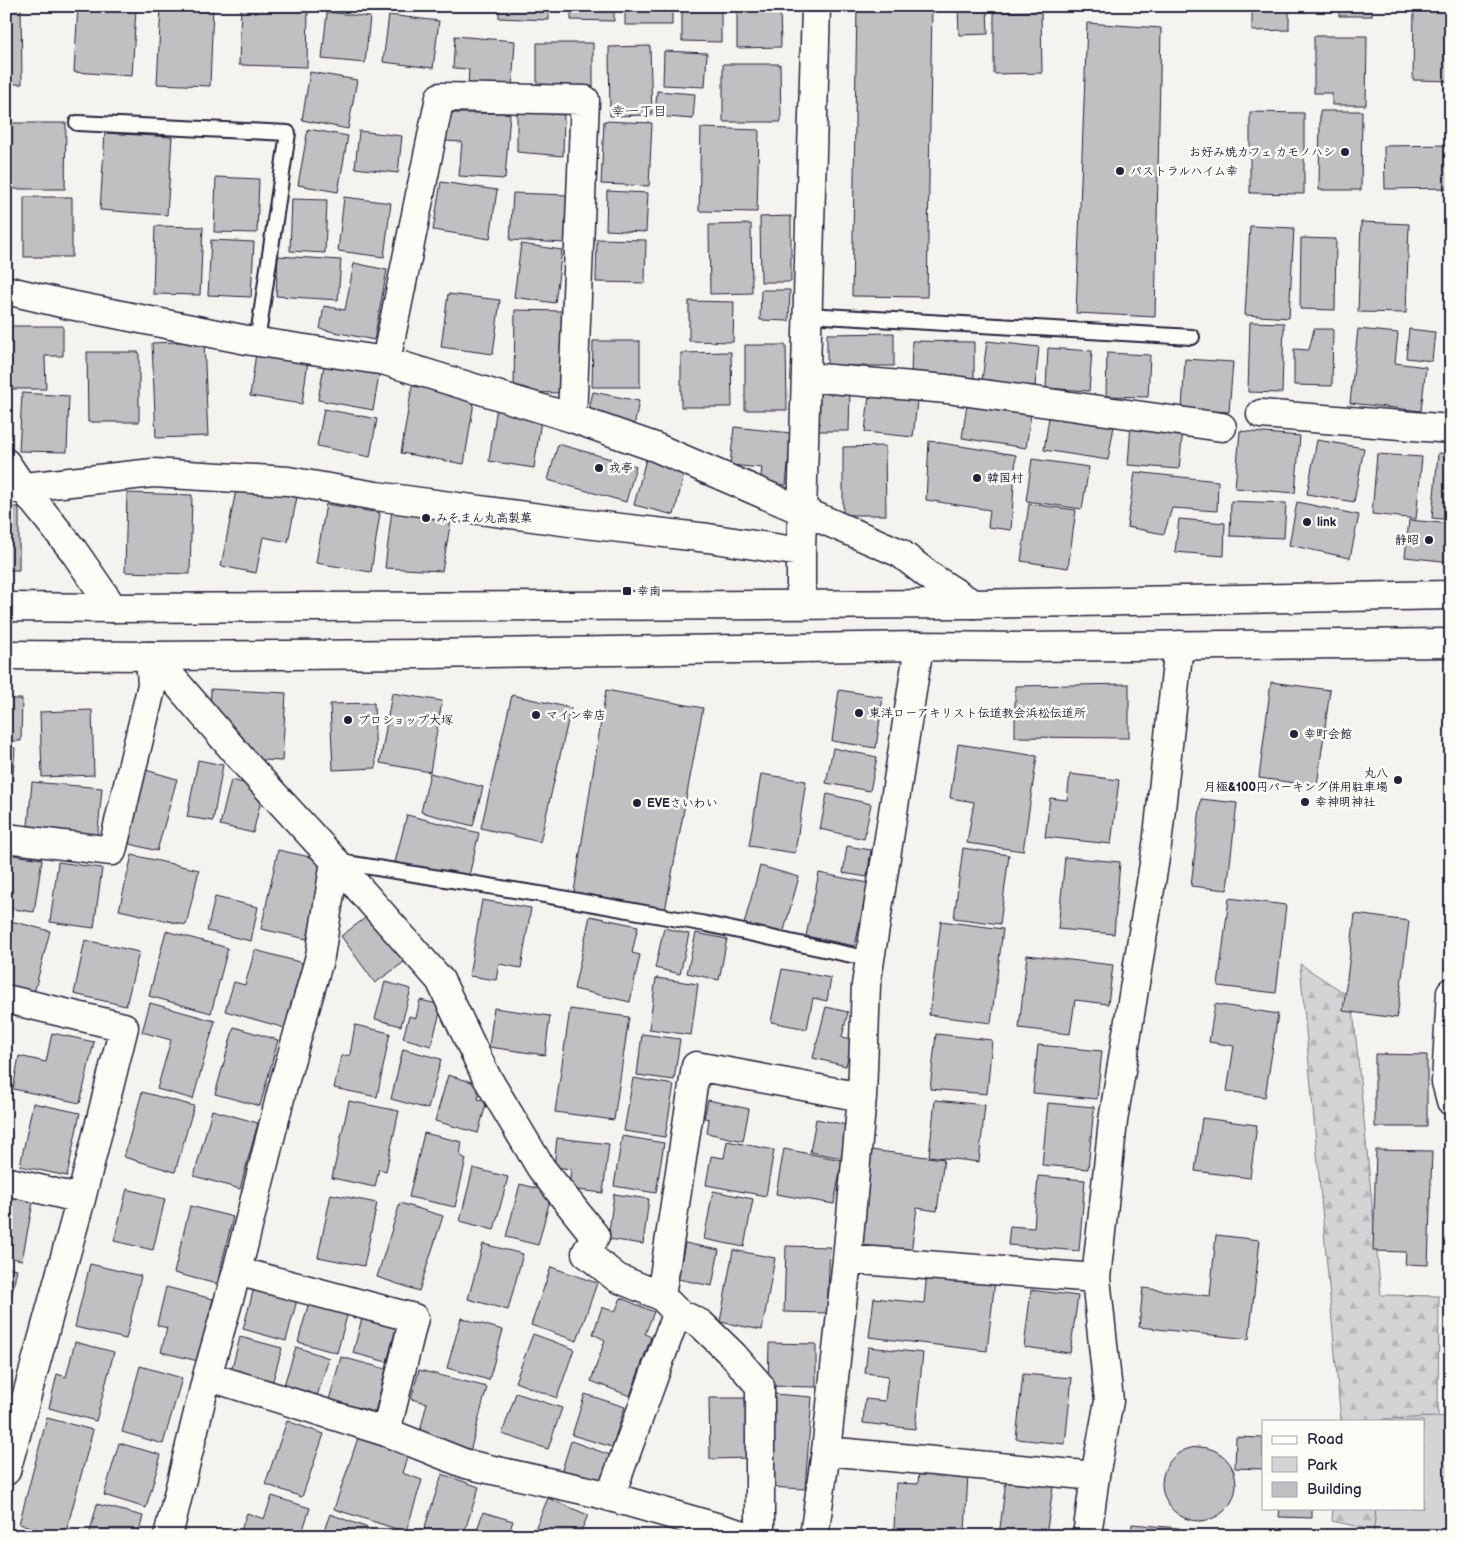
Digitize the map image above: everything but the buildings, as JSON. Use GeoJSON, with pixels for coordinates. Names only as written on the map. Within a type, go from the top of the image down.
{"type":"FeatureCollection","features":[{"type":"Feature","properties":{"kind":"street"},"geometry":{"type":"LineString","coordinates":[[801,604],[816,6]]}},
{"type":"Feature","properties":{"kind":"street"},"geometry":{"type":"LineString","coordinates":[[386,361],[440,97],[585,100],[572,418]]}},
{"type":"Feature","properties":{"kind":"street"},"geometry":{"type":"LineString","coordinates":[[6,290],[65,304],[256,342],[386,361],[572,418],[655,447],[900,553],[931,577],[973,604]]}},
{"type":"Feature","properties":{"kind":"street"},"geometry":{"type":"LineString","coordinates":[[807,376],[947,389],[1222,427]]}},
{"type":"Feature","properties":{"kind":"street"},"geometry":{"type":"LineString","coordinates":[[1261,414],[1451,430]]}},
{"type":"Feature","properties":{"kind":"street"},"geometry":{"type":"LineString","coordinates":[[6,463],[15,489],[73,550],[113,608]]}},
{"type":"Feature","properties":{"kind":"street"},"geometry":{"type":"LineString","coordinates":[[15,489],[153,473],[288,481],[376,496],[577,523],[708,538],[801,552]]}},
{"type":"Feature","properties":{"kind":"street"},"geometry":{"type":"LineString","coordinates":[[6,607],[973,604],[1451,595]]}},
{"type":"Feature","properties":{"kind":"street"},"geometry":{"type":"LineString","coordinates":[[6,656],[678,651],[919,646],[1451,643]]}},
{"type":"Feature","properties":{"kind":"street"},"geometry":{"type":"LineString","coordinates":[[1087,1536],[1108,1401],[1096,1278],[1113,1121],[1157,845],[1179,645]]}},
{"type":"Feature","properties":{"kind":"street"},"geometry":{"type":"LineString","coordinates":[[814,1536],[826,1451],[847,1259],[862,1097],[866,985],[919,646]]}},
{"type":"Feature","properties":{"kind":"street"},"geometry":{"type":"LineString","coordinates":[[6,838],[112,851],[152,685],[150,656]]}},
{"type":"Feature","properties":{"kind":"street"},"geometry":{"type":"LineString","coordinates":[[150,656],[174,680],[245,763],[440,980],[486,1076],[541,1168],[595,1236],[586,1253],[617,1278],[669,1304],[701,1324],[734,1354],[760,1386],[760,1536]]}},
{"type":"Feature","properties":{"kind":"street"},"geometry":{"type":"LineString","coordinates":[[168,1536],[207,1376],[237,1271],[282,1090],[320,956],[335,861]]}},
{"type":"Feature","properties":{"kind":"street"},"geometry":{"type":"LineString","coordinates":[[1451,992],[1446,1082],[1451,1101]]}},
{"type":"Feature","properties":{"kind":"street"},"geometry":{"type":"LineString","coordinates":[[6,999],[124,1027],[81,1199],[6,1471]]}},
{"type":"Feature","properties":{"kind":"street"},"geometry":{"type":"LineString","coordinates":[[610,1497],[669,1304],[696,1066],[862,1097]]}},
{"type":"Feature","properties":{"kind":"street"},"geometry":{"type":"LineString","coordinates":[[6,1181],[81,1199]]}},
{"type":"Feature","properties":{"kind":"street"},"geometry":{"type":"LineString","coordinates":[[847,1259],[1096,1278]]}},
{"type":"Feature","properties":{"kind":"street"},"geometry":{"type":"LineString","coordinates":[[237,1271],[414,1318],[386,1432]]}},
{"type":"Feature","properties":{"kind":"street"},"geometry":{"type":"LineString","coordinates":[[207,1376],[386,1432],[466,1464],[610,1497],[747,1536]]}},
{"type":"Feature","properties":{"kind":"street"},"geometry":{"type":"LineString","coordinates":[[826,1451],[1095,1476]]}},
{"type":"Feature","properties":{"kind":"lane"},"geometry":{"type":"LineString","coordinates":[[78,123],[288,133],[256,342]]}},
{"type":"Feature","properties":{"kind":"lane"},"geometry":{"type":"LineString","coordinates":[[807,315],[1192,336]]}},
{"type":"Feature","properties":{"kind":"lane"},"geometry":{"type":"LineString","coordinates":[[335,861],[548,895],[706,924],[870,959]]}},
{"type":"Feature","properties":{"kind":"green space"},"geometry":{"type":"Polygon","coordinates":[[[1300,964],[1352,998],[1381,1295],[1439,1296],[1438,1417],[1341,1420],[1300,964]]]}},
{"type":"Feature","properties":{"kind":"green space"},"geometry":{"type":"Polygon","coordinates":[[[1451,1416],[1451,1536],[1373,1536],[1376,1510],[1424,1510],[1424,1420],[1382,1419],[1451,1416]]]}},
{"type":"Feature","properties":{"kind":"green space"},"geometry":{"type":"Polygon","coordinates":[[[1333,1510],[1376,1510],[1373,1536],[1363,1536],[1364,1528],[1332,1521],[1333,1510]]]}},
{"type":"Feature","properties":{"kind":"place","name":"お好み焼カフェ カモノハシ"},"geometry":{"type":"Point","coordinates":[1345,152]}},
{"type":"Feature","properties":{"kind":"place","name":"パストラルハイム幸"},"geometry":{"type":"Point","coordinates":[1120,171]}},
{"type":"Feature","properties":{"kind":"place","name":"戎亭"},"geometry":{"type":"Point","coordinates":[599,468]}},
{"type":"Feature","properties":{"kind":"place","name":"韓国村"},"geometry":{"type":"Point","coordinates":[977,478]}},
{"type":"Feature","properties":{"kind":"place","name":"みそまん丸高製菓"},"geometry":{"type":"Point","coordinates":[426,518]}},
{"type":"Feature","properties":{"kind":"place","name":"link"},"geometry":{"type":"Point","coordinates":[1307,522]}},
{"type":"Feature","properties":{"kind":"place","name":"静昭"},"geometry":{"type":"Point","coordinates":[1429,540]}},
{"type":"Feature","properties":{"kind":"place","name":"幸南"},"geometry":{"type":"Point","coordinates":[627,591]}},
{"type":"Feature","properties":{"kind":"place","name":"東洋ローアキリスト伝道教会浜松伝道所"},"geometry":{"type":"Point","coordinates":[859,713]}},
{"type":"Feature","properties":{"kind":"place","name":"マイン幸店"},"geometry":{"type":"Point","coordinates":[536,715]}},
{"type":"Feature","properties":{"kind":"place","name":"プロショップ大塚"},"geometry":{"type":"Point","coordinates":[348,720]}},
{"type":"Feature","properties":{"kind":"place","name":"幸町会館"},"geometry":{"type":"Point","coordinates":[1294,734]}},
{"type":"Feature","properties":{"kind":"place","name":"丸八 月極&100円パーキング併用駐車場"},"geometry":{"type":"Point","coordinates":[1398,780]}},
{"type":"Feature","properties":{"kind":"place","name":"幸神明神社"},"geometry":{"type":"Point","coordinates":[1305,802]}},
{"type":"Feature","properties":{"kind":"place","name":"EVEさいわい"},"geometry":{"type":"Point","coordinates":[637,803]}},
{"type":"Feature","properties":{"kind":"district","name":"幸一丁目"},"geometry":{"type":"Point","coordinates":[639,111]}}]}
